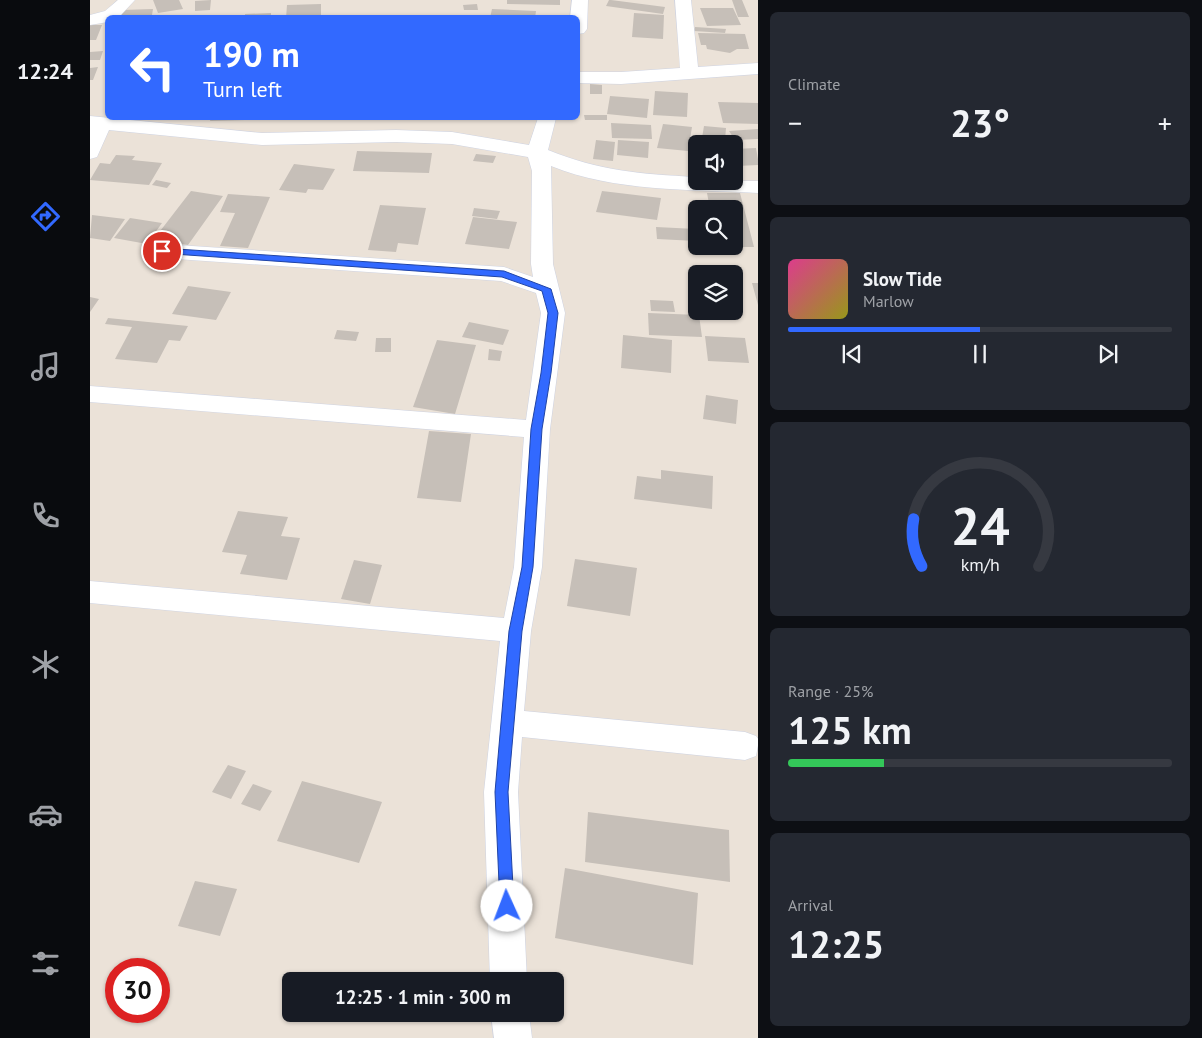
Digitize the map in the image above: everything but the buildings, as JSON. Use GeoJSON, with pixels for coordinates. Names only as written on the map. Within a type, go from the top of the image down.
{"type":"FeatureCollection","features":[{"type":"Feature","properties":{"kind":"street"},"geometry":{"type":"LineString","coordinates":[[112,15],[127,0]]}},
{"type":"Feature","properties":{"kind":"street"},"geometry":{"type":"LineString","coordinates":[[579,15],[580,0]]}},
{"type":"Feature","properties":{"kind":"street"},"geometry":{"type":"LineString","coordinates":[[683,0],[690,73]]}},
{"type":"Feature","properties":{"kind":"street"},"geometry":{"type":"LineString","coordinates":[[90,20],[105,18]]}},
{"type":"Feature","properties":{"kind":"street"},"geometry":{"type":"LineString","coordinates":[[580,78],[621,78],[758,68]]}},
{"type":"Feature","properties":{"kind":"street"},"geometry":{"type":"LineString","coordinates":[[509,972],[501,792],[509,723],[516,631],[528,567],[537,429],[553,313],[546,289],[542,264],[542,171],[537,153],[546,120]]}},
{"type":"Feature","properties":{"kind":"street"},"geometry":{"type":"LineString","coordinates":[[90,153],[96,123],[262,139],[396,136],[452,138],[495,144],[537,153],[578,169],[636,180],[758,187]]}},
{"type":"Feature","properties":{"kind":"street"},"geometry":{"type":"LineString","coordinates":[[162,251],[504,274],[546,289]]}},
{"type":"Feature","properties":{"kind":"street"},"geometry":{"type":"LineString","coordinates":[[90,394],[537,429]]}},
{"type":"Feature","properties":{"kind":"street"},"geometry":{"type":"LineString","coordinates":[[90,592],[516,631]]}},
{"type":"Feature","properties":{"kind":"street"},"geometry":{"type":"LineString","coordinates":[[509,723],[745,746]]}},
{"type":"Feature","properties":{"kind":"street"},"geometry":{"type":"LineString","coordinates":[[511,1022],[513,1038]]}},
{"type":"Feature","properties":{"kind":"route"},"geometry":{"type":"LineString","coordinates":[[162,251],[504,274],[546,289],[553,313],[537,429],[528,567],[516,631],[509,723],[501,792],[507,906]]}}]}
